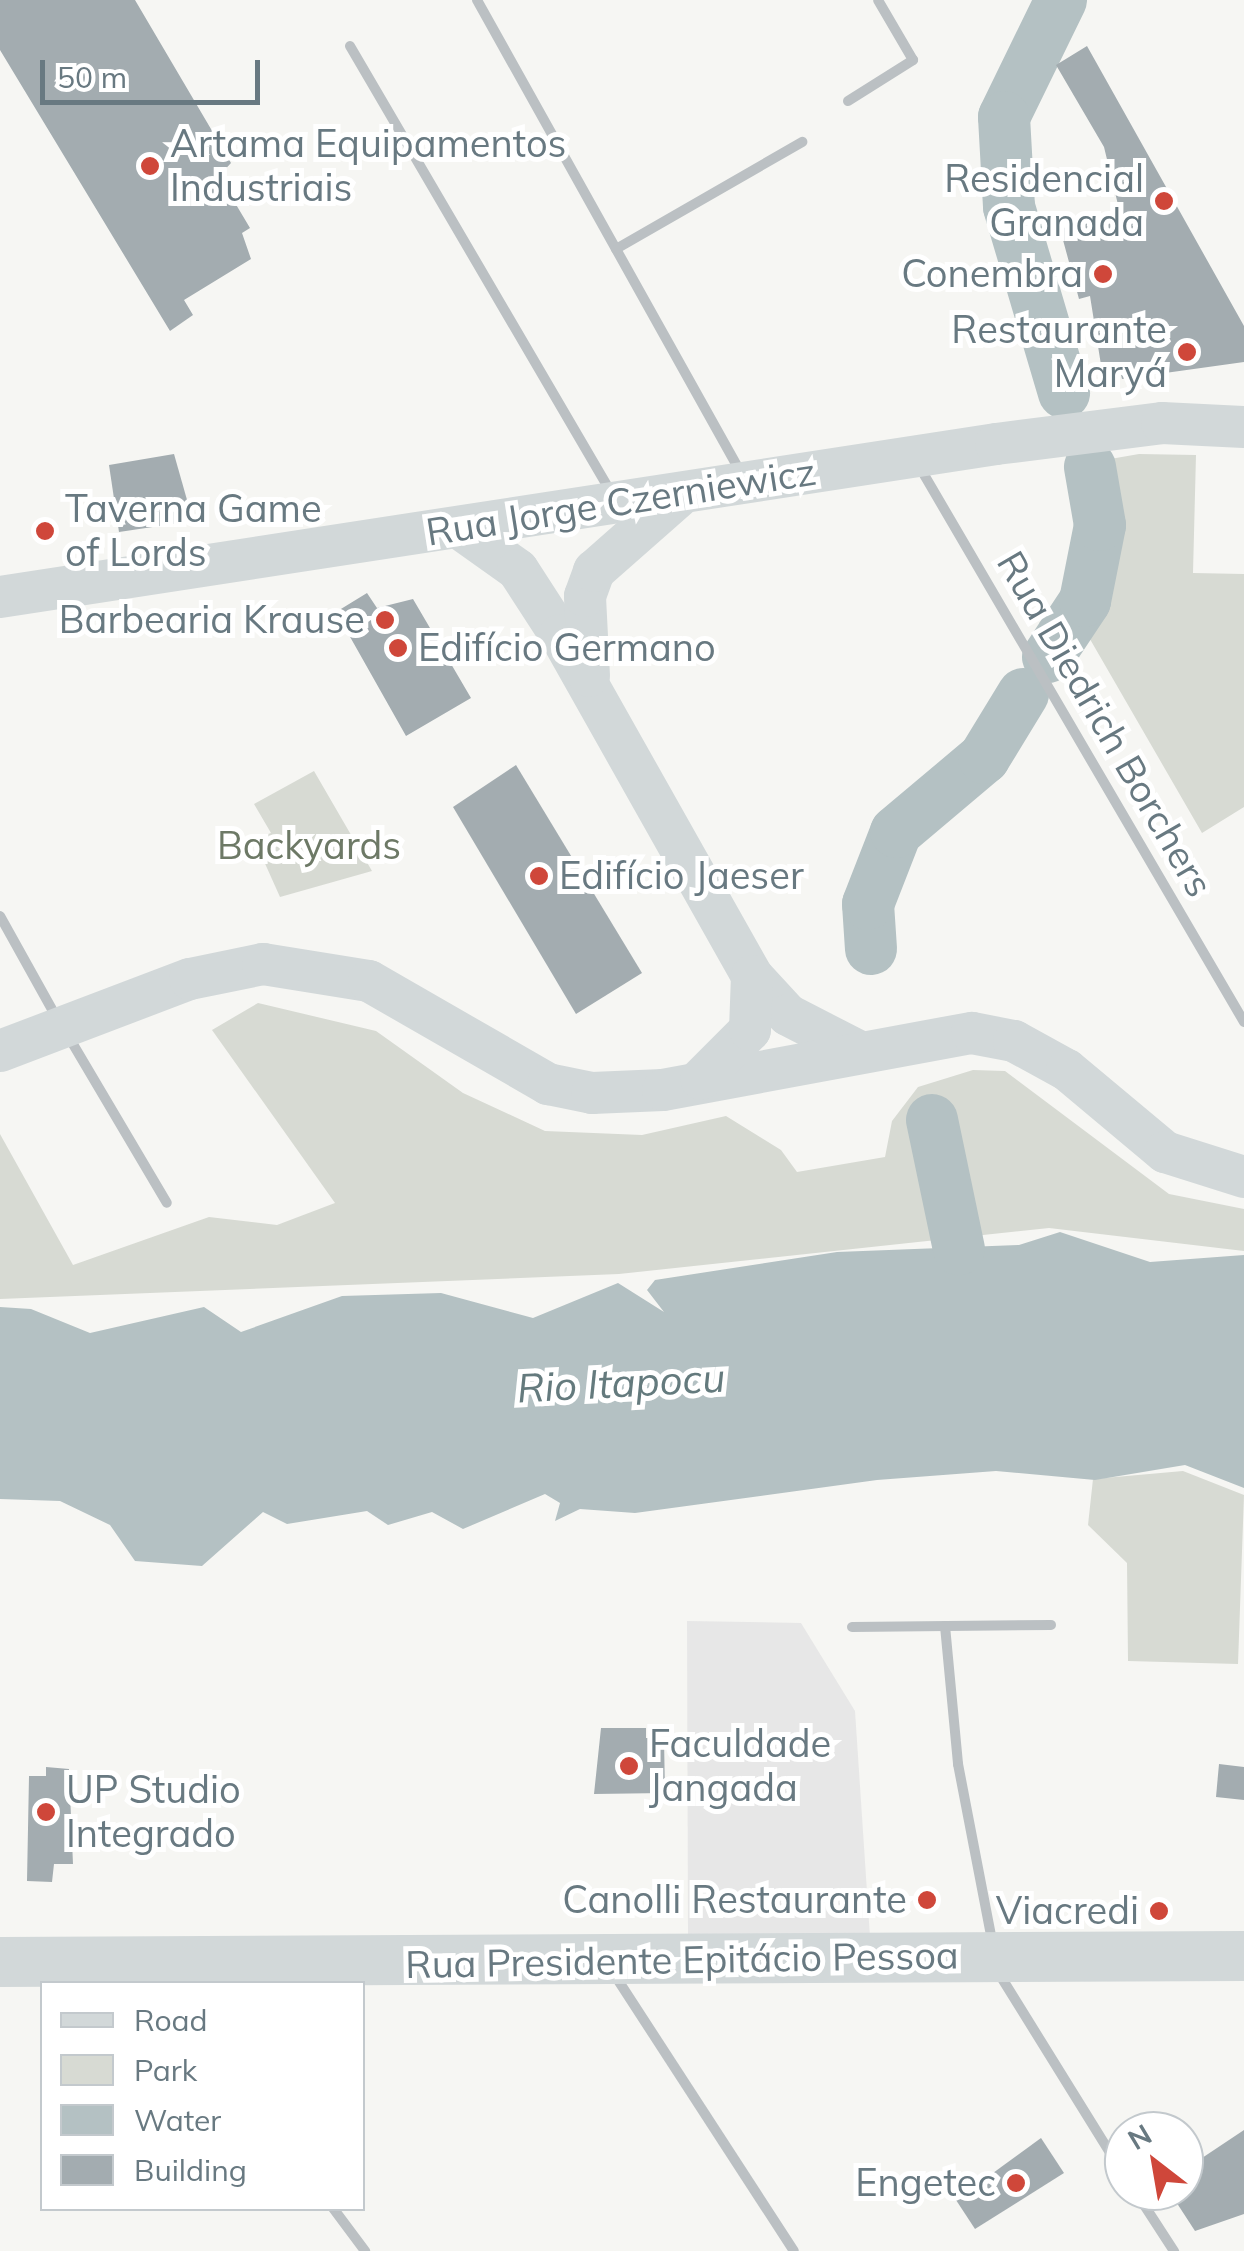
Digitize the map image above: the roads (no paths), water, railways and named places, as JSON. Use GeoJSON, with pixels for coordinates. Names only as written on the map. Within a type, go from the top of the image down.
{"type":"FeatureCollection","features":[{"type":"Feature","properties":{"kind":"highway","name":"Rua Presidente Epitácio Pessoa"},"geometry":{"type":"LineString","coordinates":[[0,1962],[161,1973],[994,1956],[1244,1956]]}},
{"type":"Feature","properties":{"kind":"main road","name":"Rua Jorge Czerniewicz"},"geometry":{"type":"LineString","coordinates":[[0,597],[914,457],[1162,423],[1244,427]]}},
{"type":"Feature","properties":{"kind":"main road"},"geometry":{"type":"LineString","coordinates":[[589,681],[586,596],[594,570],[686,492]]}},
{"type":"Feature","properties":{"kind":"main road"},"geometry":{"type":"LineString","coordinates":[[458,528],[518,570],[589,681],[752,976],[788,1015],[856,1050]]}},
{"type":"Feature","properties":{"kind":"main road"},"geometry":{"type":"LineString","coordinates":[[0,1051],[65,1031],[190,979],[294,966],[390,991],[567,1090],[637,1093],[933,1035],[1014,1041],[1067,1070],[1165,1152],[1244,1177]]}},
{"type":"Feature","properties":{"kind":"main road"},"geometry":{"type":"LineString","coordinates":[[694,1083],[750,1030],[752,976]]}},
{"type":"Feature","properties":{"kind":"street"},"geometry":{"type":"LineString","coordinates":[[476,0],[747,483]]}},
{"type":"Feature","properties":{"kind":"street"},"geometry":{"type":"LineString","coordinates":[[848,101],[913,60],[878,0]]}},
{"type":"Feature","properties":{"kind":"street"},"geometry":{"type":"LineString","coordinates":[[350,46],[616,503]]}},
{"type":"Feature","properties":{"kind":"street"},"geometry":{"type":"LineString","coordinates":[[616,250],[802,142]]}},
{"type":"Feature","properties":{"kind":"street","name":"Rua Diedrich Borchers"},"geometry":{"type":"LineString","coordinates":[[914,457],[1244,1022]]}},
{"type":"Feature","properties":{"kind":"street"},"geometry":{"type":"LineString","coordinates":[[0,916],[167,1203]]}},
{"type":"Feature","properties":{"kind":"street"},"geometry":{"type":"LineString","coordinates":[[852,1627],[1051,1625]]}},
{"type":"Feature","properties":{"kind":"street"},"geometry":{"type":"LineString","coordinates":[[945,1626],[958,1764],[994,1956],[1014,2008],[1104,2145]]}},
{"type":"Feature","properties":{"kind":"street"},"geometry":{"type":"LineString","coordinates":[[608,1965],[794,2251]]}},
{"type":"Feature","properties":{"kind":"street"},"geometry":{"type":"LineString","coordinates":[[336,2211],[364,2251]]}},
{"type":"Feature","properties":{"kind":"street"},"geometry":{"type":"LineString","coordinates":[[1148,2211],[1174,2251]]}},
{"type":"Feature","properties":{"kind":"water","name":"Rio Itapocu"},"geometry":{"type":"Polygon","coordinates":[[[1060,1232],[1150,1262],[1244,1255],[1244,1488],[1185,1465],[1095,1480],[996,1471],[877,1480],[635,1513],[580,1509],[555,1521],[560,1503],[545,1494],[463,1529],[432,1512],[388,1525],[367,1511],[287,1524],[263,1512],[202,1566],[135,1561],[110,1525],[60,1501],[0,1499],[0,1307],[31,1309],[90,1333],[204,1307],[241,1332],[342,1296],[441,1293],[533,1318],[618,1283],[664,1312],[647,1290],[655,1280],[837,1252],[1019,1245],[1060,1232]]]}},
{"type":"Feature","properties":{"kind":"waterway"},"geometry":{"type":"LineString","coordinates":[[1061,0],[1004,117],[1009,207],[1064,393]]}},
{"type":"Feature","properties":{"kind":"waterway"},"geometry":{"type":"LineString","coordinates":[[1048,657],[1085,601],[1100,525],[1090,467]]}},
{"type":"Feature","properties":{"kind":"waterway"},"geometry":{"type":"LineString","coordinates":[[871,949],[868,904],[896,832],[984,758],[1023,694]]}},
{"type":"Feature","properties":{"kind":"waterway"},"geometry":{"type":"LineString","coordinates":[[932,1120],[959,1249]]}},
{"type":"Feature","properties":{"kind":"place","name":"Artama Equipamentos Industriais"},"geometry":{"type":"Point","coordinates":[150,166]}},
{"type":"Feature","properties":{"kind":"place","name":"Residencial Granada"},"geometry":{"type":"Point","coordinates":[1164,201]}},
{"type":"Feature","properties":{"kind":"place","name":"Conembra"},"geometry":{"type":"Point","coordinates":[1103,274]}},
{"type":"Feature","properties":{"kind":"place","name":"Restaurante Maryá"},"geometry":{"type":"Point","coordinates":[1187,352]}},
{"type":"Feature","properties":{"kind":"place","name":"Taverna Game of Lords"},"geometry":{"type":"Point","coordinates":[45,531]}},
{"type":"Feature","properties":{"kind":"place","name":"Barbearia Krause"},"geometry":{"type":"Point","coordinates":[385,620]}},
{"type":"Feature","properties":{"kind":"place","name":"Edifício Germano"},"geometry":{"type":"Point","coordinates":[398,648]}},
{"type":"Feature","properties":{"kind":"place","name":"Edifício Jaeser"},"geometry":{"type":"Point","coordinates":[539,876]}},
{"type":"Feature","properties":{"kind":"place","name":"Faculdade Jangada"},"geometry":{"type":"Point","coordinates":[629,1766]}},
{"type":"Feature","properties":{"kind":"place","name":"UP Studio Integrado"},"geometry":{"type":"Point","coordinates":[46,1812]}},
{"type":"Feature","properties":{"kind":"place","name":"Canolli Restaurante"},"geometry":{"type":"Point","coordinates":[927,1900]}},
{"type":"Feature","properties":{"kind":"place","name":"Viacredi"},"geometry":{"type":"Point","coordinates":[1159,1911]}},
{"type":"Feature","properties":{"kind":"place","name":"Engetec"},"geometry":{"type":"Point","coordinates":[1016,2183]}},
{"type":"Feature","properties":{"kind":"park label","name":"Backyards"},"geometry":{"type":"Point","coordinates":[309,846]}}]}
